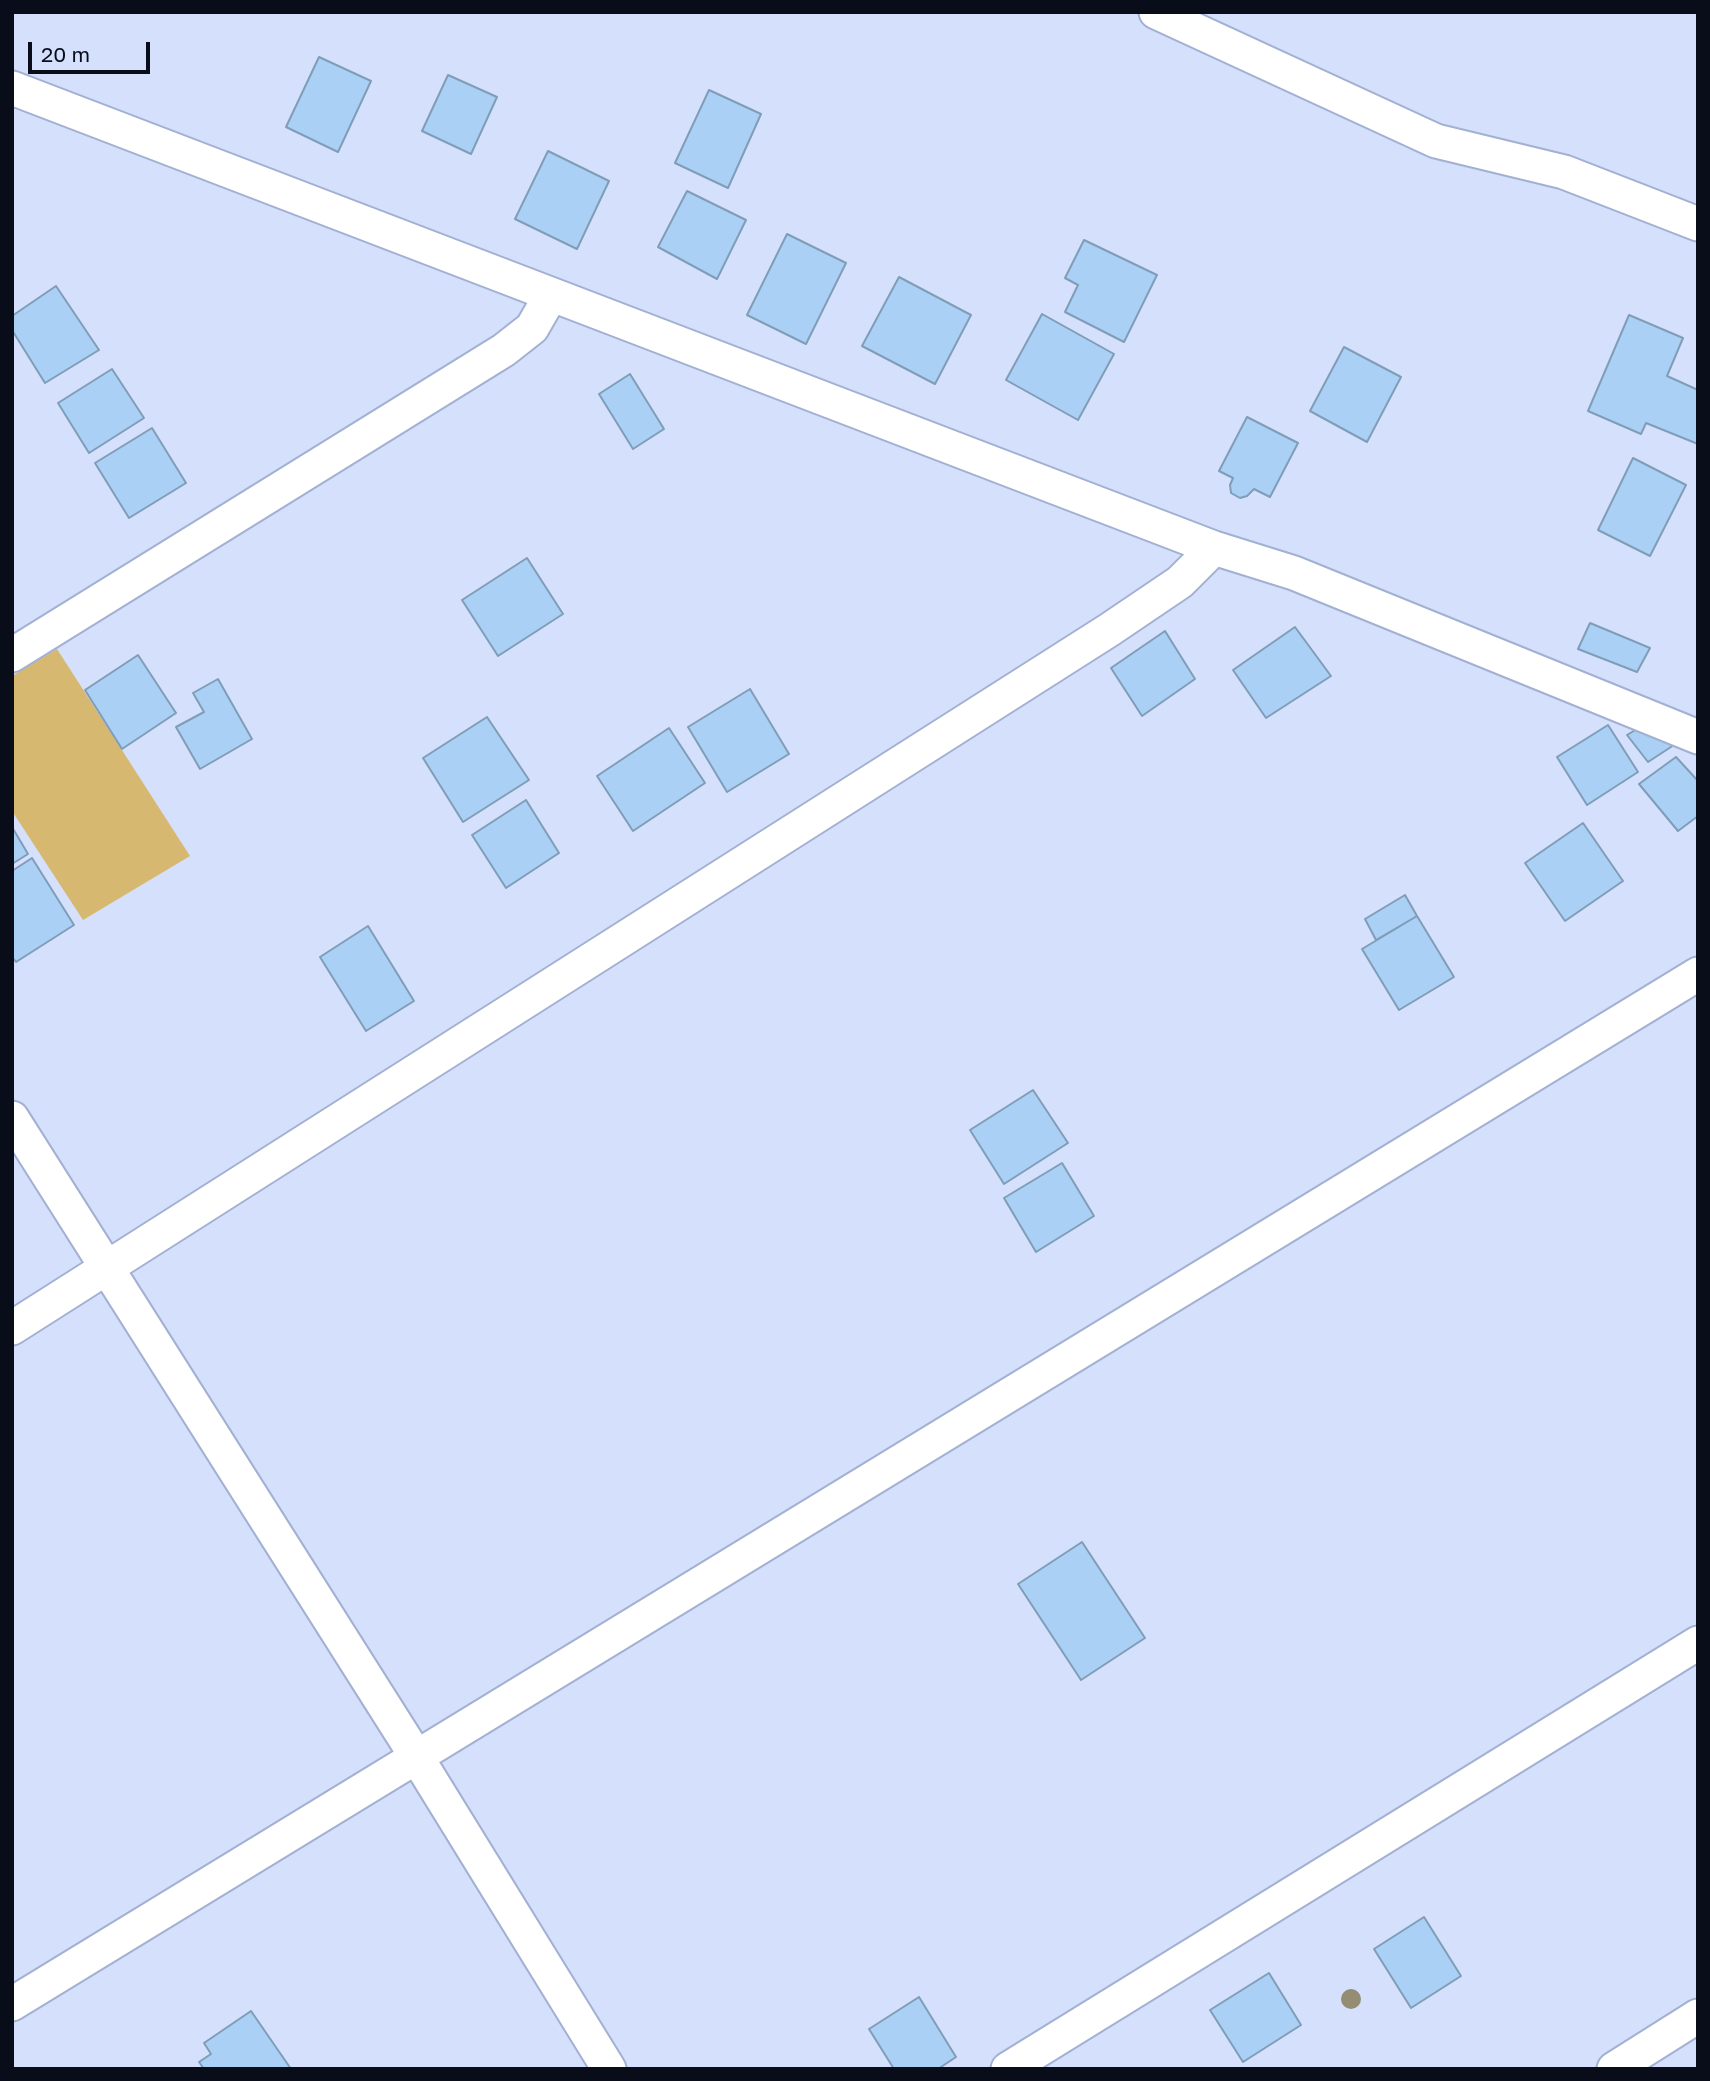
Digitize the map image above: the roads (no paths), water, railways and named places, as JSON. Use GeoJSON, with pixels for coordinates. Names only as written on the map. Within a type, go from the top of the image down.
{"type":"FeatureCollection","features":[{"type":"Feature","properties":{"kind":"street"},"geometry":{"type":"LineString","coordinates":[[1156,12],[1436,141],[1564,173],[1698,224]]}},
{"type":"Feature","properties":{"kind":"street"},"geometry":{"type":"LineString","coordinates":[[12,88],[1214,548],[1294,573],[1698,737]]}},
{"type":"Feature","properties":{"kind":"street"},"geometry":{"type":"LineString","coordinates":[[12,654],[504,350],[532,328],[551,295]]}},
{"type":"Feature","properties":{"kind":"street"},"geometry":{"type":"LineString","coordinates":[[12,1328],[1110,630],[1180,582],[1214,548]]}},
{"type":"Feature","properties":{"kind":"street"},"geometry":{"type":"LineString","coordinates":[[12,2004],[1698,974]]}},
{"type":"Feature","properties":{"kind":"street"},"geometry":{"type":"LineString","coordinates":[[12,1118],[416,1756],[609,2069]]}},
{"type":"Feature","properties":{"kind":"street"},"geometry":{"type":"LineString","coordinates":[[1009,2069],[1698,1643]]}},
{"type":"Feature","properties":{"kind":"street"},"geometry":{"type":"LineString","coordinates":[[1614,2069],[1698,2016]]}}]}
